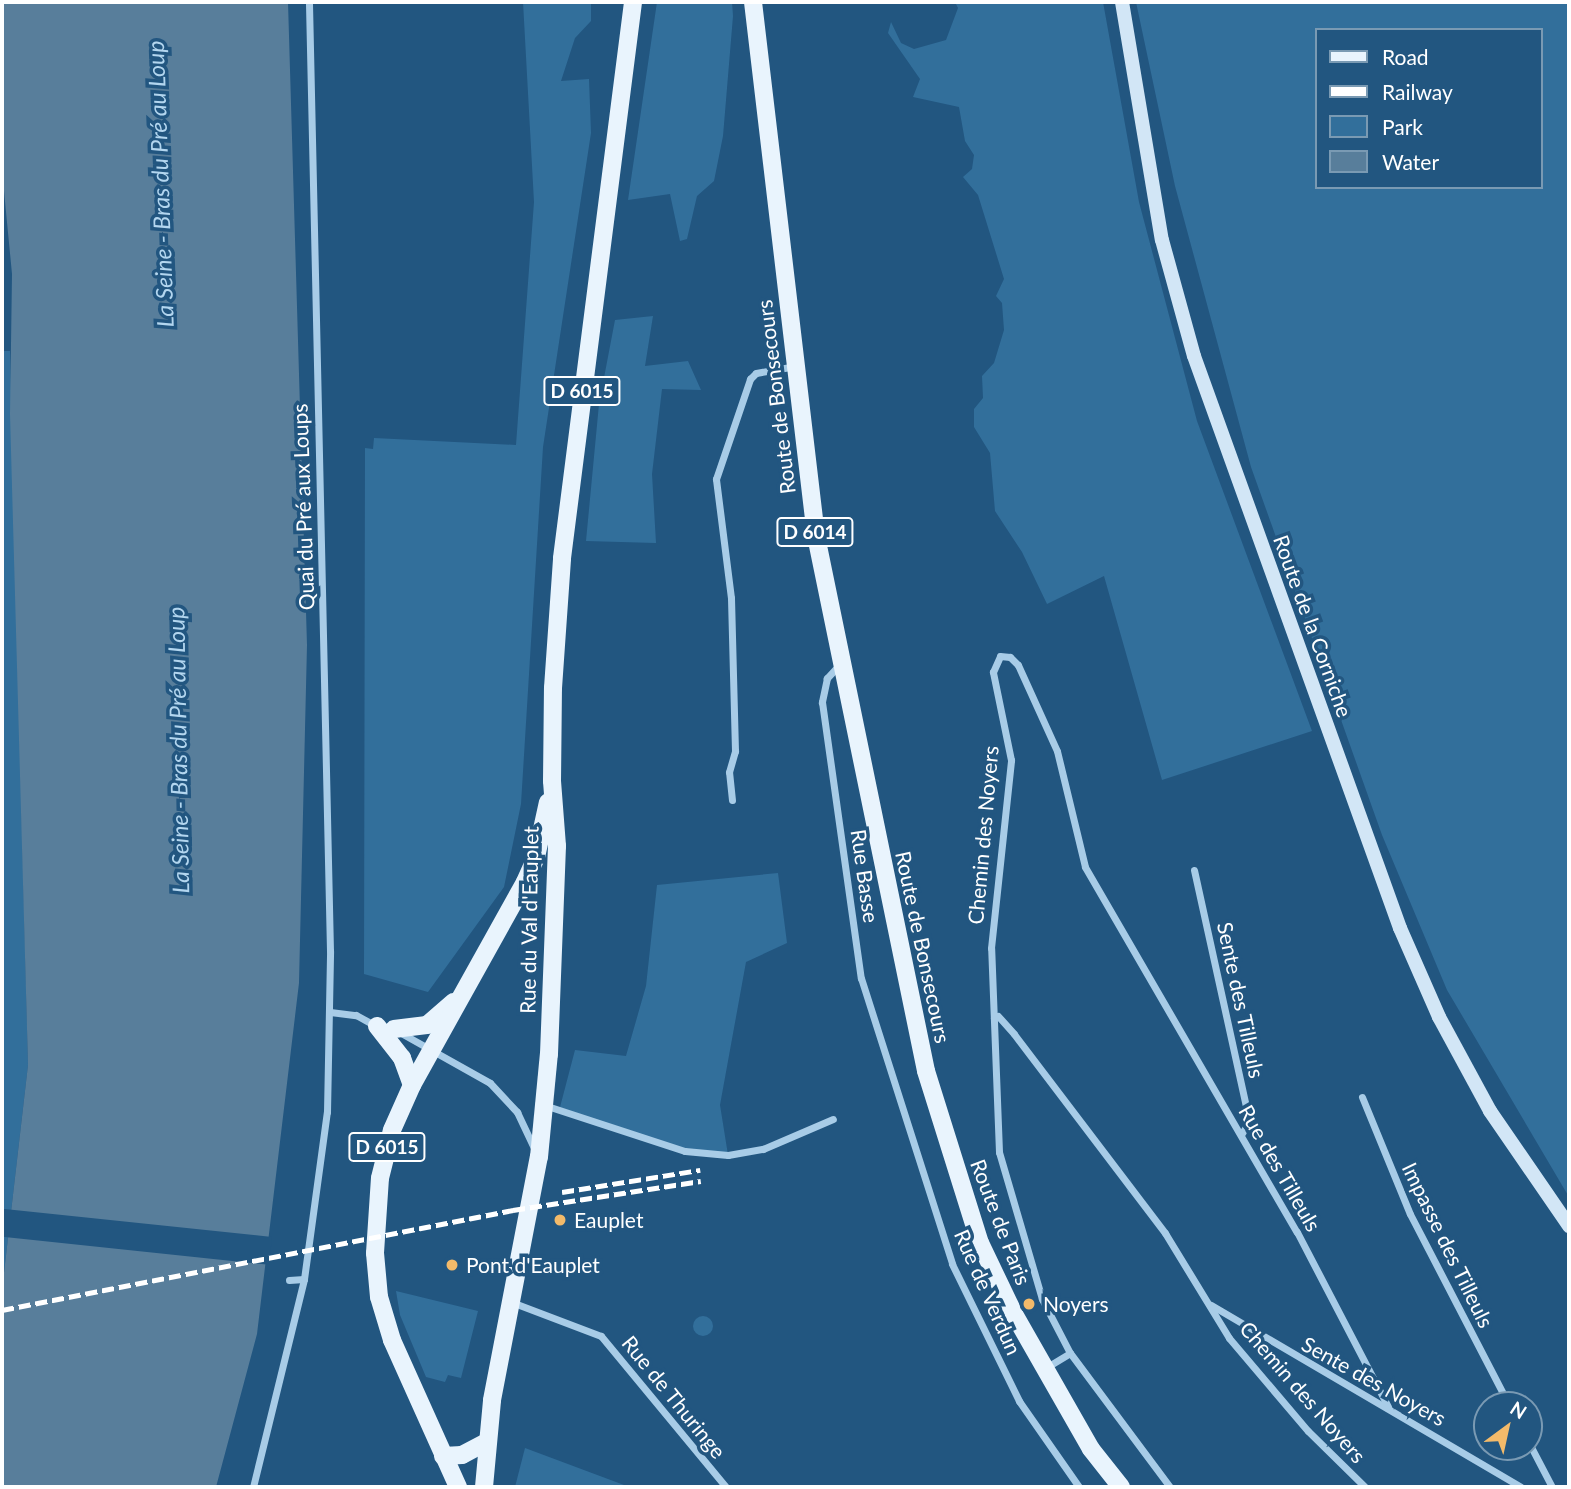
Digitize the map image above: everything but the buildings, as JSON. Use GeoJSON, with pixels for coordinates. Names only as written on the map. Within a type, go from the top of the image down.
{"type":"FeatureCollection","features":[{"type":"Feature","properties":{"kind":"main road","name":"D 6015"},"geometry":{"type":"LineString","coordinates":[[552,781],[562,558],[633,2]]}},
{"type":"Feature","properties":{"kind":"main road","name":"Route de Bonsecours"},"geometry":{"type":"LineString","coordinates":[[753,2],[816,536],[926,1071]]}},
{"type":"Feature","properties":{"kind":"main road","name":"Rue du Val d'Eauplet"},"geometry":{"type":"LineString","coordinates":[[432,1049],[458,997],[525,882],[536,856],[552,781]]}},
{"type":"Feature","properties":{"kind":"main road","name":"Rue du Val d'Eauplet"},"geometry":{"type":"LineString","coordinates":[[544,1105],[557,846],[552,781]]}},
{"type":"Feature","properties":{"kind":"main road"},"geometry":{"type":"LineString","coordinates":[[412,1085],[402,1058],[386,1028],[427,1025],[458,997]]}},
{"type":"Feature","properties":{"kind":"main road","name":"D 6015"},"geometry":{"type":"LineString","coordinates":[[432,1049],[392,1130],[382,1167],[376,1269],[392,1340],[458,1487]]}},
{"type":"Feature","properties":{"kind":"main road","name":"Route de Paris"},"geometry":{"type":"LineString","coordinates":[[926,1071],[980,1243],[1043,1370],[1121,1487]]}},
{"type":"Feature","properties":{"kind":"main road","name":"D 6015"},"geometry":{"type":"LineString","coordinates":[[484,1487],[486,1442],[514,1303],[539,1157],[544,1105]]}},
{"type":"Feature","properties":{"kind":"main road"},"geometry":{"type":"LineString","coordinates":[[443,1455],[462,1455],[486,1442]]}},
{"type":"Feature","properties":{"kind":"street","name":"Quai du Pré aux Loups"},"geometry":{"type":"LineString","coordinates":[[253,1487],[304,1279],[327,1112],[330,1040],[309,2]]}},
{"type":"Feature","properties":{"kind":"street","name":"Route de la Corniche"},"geometry":{"type":"LineString","coordinates":[[1122,2],[1162,240],[1194,356],[1386,891],[1418,972],[1464,1064],[1490,1111],[1569,1226]]}},
{"type":"Feature","properties":{"kind":"street"},"geometry":{"type":"LineString","coordinates":[[732,800],[729,772],[735,751],[731,598],[716,479],[750,379],[757,373],[795,366]]}},
{"type":"Feature","properties":{"kind":"street","name":"Chemin des Noyers"},"geometry":{"type":"LineString","coordinates":[[1132,952],[1085,867],[1057,751],[1018,665],[1010,657],[1000,656],[993,673],[1011,760],[990,948],[999,1152],[1010,1202],[1042,1299],[1070,1353],[1170,1487]]}},
{"type":"Feature","properties":{"kind":"street","name":"Rue Basse"},"geometry":{"type":"LineString","coordinates":[[841,663],[827,678],[822,702],[861,978],[895,1095]]}},
{"type":"Feature","properties":{"kind":"street","name":"Sente des Tilleuls"},"geometry":{"type":"LineString","coordinates":[[1194,870],[1249,1122],[1241,1135]]}},
{"type":"Feature","properties":{"kind":"street","name":"Rue des Tilleuls"},"geometry":{"type":"LineString","coordinates":[[1132,952],[1241,1135],[1388,1407]]}},
{"type":"Feature","properties":{"kind":"street"},"geometry":{"type":"LineString","coordinates":[[330,1012],[356,1015],[432,1049],[478,1074],[509,1102],[539,1157]]}},
{"type":"Feature","properties":{"kind":"street","name":"Chemin des Noyers"},"geometry":{"type":"LineString","coordinates":[[994,1018],[998,1016],[1014,1034],[1165,1233],[1229,1338],[1308,1431],[1365,1487]]}},
{"type":"Feature","properties":{"kind":"street"},"geometry":{"type":"LineString","coordinates":[[320,1040],[330,1040]]}},
{"type":"Feature","properties":{"kind":"street","name":"Rue de Verdun"},"geometry":{"type":"LineString","coordinates":[[895,1095],[952,1264],[979,1325],[1019,1401],[1079,1487]]}},
{"type":"Feature","properties":{"kind":"street","name":"Impasse des Tilleuls"},"geometry":{"type":"LineString","coordinates":[[1362,1097],[1410,1214],[1502,1391]]}},
{"type":"Feature","properties":{"kind":"street"},"geometry":{"type":"LineString","coordinates":[[544,1105],[685,1151],[728,1155],[763,1149],[833,1119]]}},
{"type":"Feature","properties":{"kind":"street"},"geometry":{"type":"LineString","coordinates":[[289,1280],[304,1279]]}},
{"type":"Feature","properties":{"kind":"street","name":"Rue de Thuringe"},"geometry":{"type":"LineString","coordinates":[[514,1303],[601,1336],[726,1487]]}},
{"type":"Feature","properties":{"kind":"street","name":"Sente des Noyers"},"geometry":{"type":"LineString","coordinates":[[1211,1305],[1256,1336],[1388,1407],[1521,1487]]}},
{"type":"Feature","properties":{"kind":"street"},"geometry":{"type":"LineString","coordinates":[[1043,1370],[1070,1353]]}},
{"type":"Feature","properties":{"kind":"street"},"geometry":{"type":"LineString","coordinates":[[1538,1461],[1552,1487]]}},
{"type":"Feature","properties":{"kind":"green space"},"geometry":{"type":"Polygon","coordinates":[[[523,2],[591,2],[591,21],[575,38],[561,81],[589,79],[591,133],[543,447],[521,804],[504,887],[428,992],[364,974],[365,448],[373,449],[374,438],[516,445],[534,202],[523,2]]]}},
{"type":"Feature","properties":{"kind":"green space"},"geometry":{"type":"Polygon","coordinates":[[[657,2],[732,2],[723,136],[714,181],[697,196],[687,239],[680,241],[670,194],[628,200],[657,2]]]}},
{"type":"Feature","properties":{"kind":"green space"},"geometry":{"type":"Polygon","coordinates":[[[955,2],[1103,2],[1139,202],[1197,421],[1312,731],[1162,780],[1104,576],[1047,604],[1022,552],[995,511],[990,453],[974,427],[974,409],[983,398],[982,376],[994,363],[1004,330],[1002,303],[996,296],[1004,279],[978,195],[963,177],[972,169],[974,155],[965,141],[959,107],[913,97],[920,79],[888,33],[891,22],[901,43],[914,49],[946,40],[958,8],[955,2]]]}},
{"type":"Feature","properties":{"kind":"green space"},"geometry":{"type":"Polygon","coordinates":[[[1136,2],[1569,2],[1569,1197],[1447,990],[1382,835],[1251,467],[1175,186],[1136,2]]]}},
{"type":"Feature","properties":{"kind":"green space"},"geometry":{"type":"Polygon","coordinates":[[[653,316],[645,366],[688,361],[701,390],[662,389],[652,474],[656,543],[586,541],[599,404],[615,320],[653,316]]]}},
{"type":"Feature","properties":{"kind":"green space"},"geometry":{"type":"Polygon","coordinates":[[[2,351],[10,351],[28,1065],[2,1290],[2,351]]]}},
{"type":"Feature","properties":{"kind":"green space"},"geometry":{"type":"Polygon","coordinates":[[[778,873],[787,943],[746,962],[720,1105],[728,1155],[685,1151],[559,1111],[575,1050],[626,1056],[646,986],[657,885],[778,873]]]}},
{"type":"Feature","properties":{"kind":"green space"},"geometry":{"type":"Polygon","coordinates":[[[396,1291],[478,1311],[461,1378],[448,1375],[445,1382],[426,1377],[400,1315],[396,1291]]]}},
{"type":"Feature","properties":{"kind":"green space"},"geometry":{"type":"Polygon","coordinates":[[[699,1316],[707,1316],[713,1326],[707,1336],[699,1336],[693,1330],[693,1322],[699,1316]]]}},
{"type":"Feature","properties":{"kind":"green space"},"geometry":{"type":"Polygon","coordinates":[[[525,1448],[624,1485],[626,1487],[515,1487],[525,1448]]]}},
{"type":"Feature","properties":{"kind":"water","name":"La Seine - Bras du Pré au Loup"},"geometry":{"type":"Polygon","coordinates":[[[2,2],[288,2],[307,645],[299,983],[257,1334],[216,1487],[2,1487],[2,1290],[28,1065],[10,414],[12,274],[4,191],[2,2]]]}},
{"type":"Feature","properties":{"kind":"pier"},"geometry":{"type":"Polygon","coordinates":[[[2,1209],[272,1237],[269,1265],[2,1237],[2,1209]]]}},
{"type":"Feature","properties":{"kind":"railway"},"geometry":{"type":"LineString","coordinates":[[562,1192],[700,1170]]}},
{"type":"Feature","properties":{"kind":"railway"},"geometry":{"type":"LineString","coordinates":[[2,1310],[513,1210],[701,1181]]}},
{"type":"Feature","properties":{"kind":"place","name":"Eauplet"},"geometry":{"type":"Point","coordinates":[560,1220]}},
{"type":"Feature","properties":{"kind":"place","name":"Pont d'Eauplet"},"geometry":{"type":"Point","coordinates":[452,1265]}},
{"type":"Feature","properties":{"kind":"place","name":"Noyers"},"geometry":{"type":"Point","coordinates":[1029,1304]}}]}
